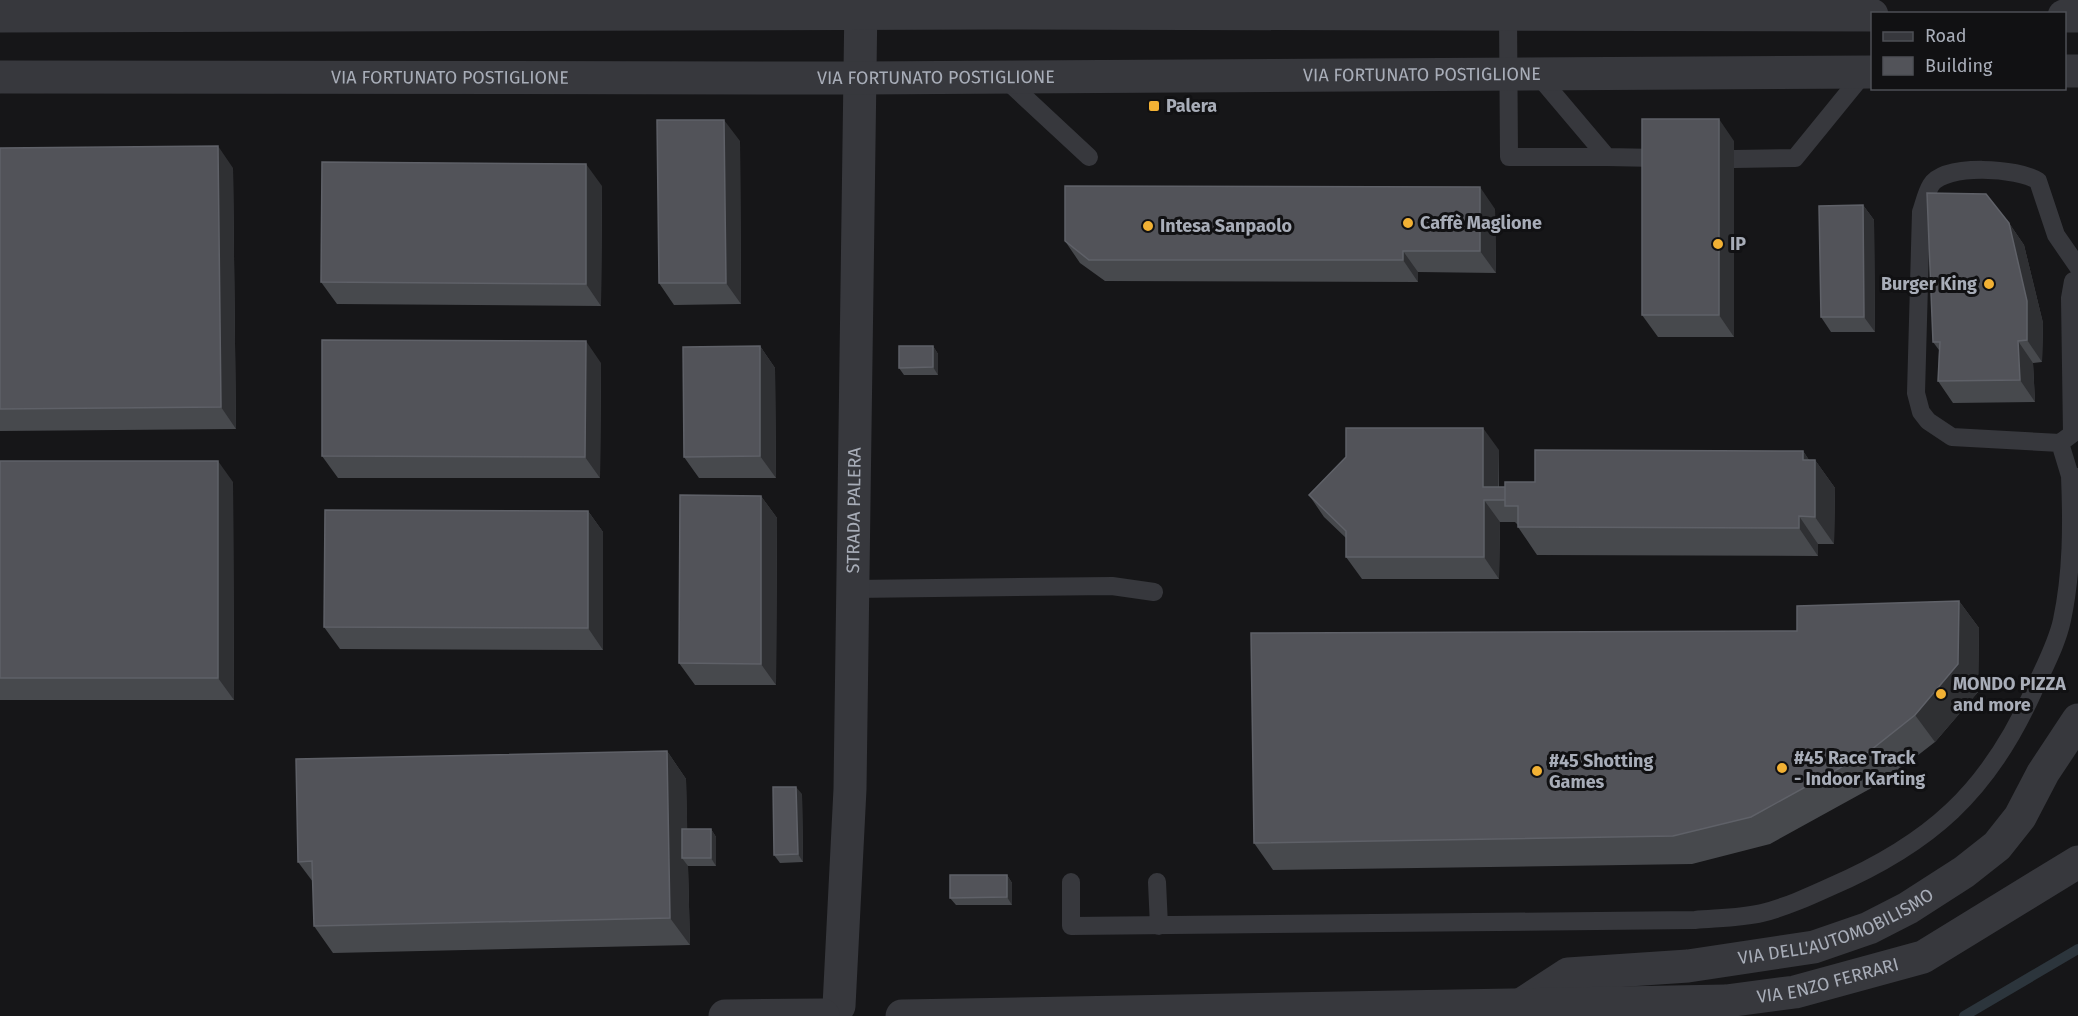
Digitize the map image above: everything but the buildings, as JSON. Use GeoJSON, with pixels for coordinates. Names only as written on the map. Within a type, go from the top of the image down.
{"type":"FeatureCollection","features":[{"type":"Feature","properties":{"kind":"street"},"geometry":{"type":"LineString","coordinates":[[0,16],[861,7],[1508,14],[1871,15]]}},
{"type":"Feature","properties":{"kind":"street","name":"STRADA PALERA"},"geometry":{"type":"LineString","coordinates":[[833,1013],[850,789],[861,7]]}},
{"type":"Feature","properties":{"kind":"street","name":"VIA FORTUNATO POSTIGLIONE"},"geometry":{"type":"LineString","coordinates":[[0,77],[861,78],[1869,72]]}},
{"type":"Feature","properties":{"kind":"street","name":"VIA DELL'AUTOMOBILISMO"},"geometry":{"type":"LineString","coordinates":[[1519,1006],[1568,974],[1689,966],[1814,947],[1869,928],[1908,908],[1964,872],[1997,846],[2020,817],[2043,773],[2078,720]]}},
{"type":"Feature","properties":{"kind":"street","name":"VIA ENZO FERRARI"},"geometry":{"type":"LineString","coordinates":[[902,1016],[1726,1001],[1795,992],[1923,957],[2078,862]]}},
{"type":"Feature","properties":{"kind":"street"},"geometry":{"type":"LineString","coordinates":[[725,1016],[833,1013]]}},
{"type":"Feature","properties":{"kind":"lane"},"geometry":{"type":"LineString","coordinates":[[1508,14],[1522,73],[1509,157],[1658,158]]}},
{"type":"Feature","properties":{"kind":"lane"},"geometry":{"type":"LineString","coordinates":[[1734,159],[1795,158],[1869,72]]}},
{"type":"Feature","properties":{"kind":"lane"},"geometry":{"type":"LineString","coordinates":[[1522,73],[1607,157]]}},
{"type":"Feature","properties":{"kind":"lane"},"geometry":{"type":"LineString","coordinates":[[1002,77],[1089,157]]}},
{"type":"Feature","properties":{"kind":"lane"},"geometry":{"type":"LineString","coordinates":[[1988,170],[2030,176],[2038,181],[2056,235],[2075,274],[2070,298],[2072,434],[2060,443],[1952,437],[1928,421],[1921,412],[1916,393],[1921,212],[1932,184],[1953,171],[1988,170]]}},
{"type":"Feature","properties":{"kind":"lane"},"geometry":{"type":"LineString","coordinates":[[1071,882],[1071,926],[1695,920],[1761,913],[1793,903],[1873,868],[1934,829],[1978,783],[2002,752],[2020,720],[2061,623],[2069,581],[2074,476],[2060,443]]}},
{"type":"Feature","properties":{"kind":"lane"},"geometry":{"type":"LineString","coordinates":[[853,589],[1112,586],[1154,592]]}},
{"type":"Feature","properties":{"kind":"lane"},"geometry":{"type":"LineString","coordinates":[[1157,882],[1158,926]]}},
{"type":"Feature","properties":{"kind":"waterway"},"geometry":{"type":"LineString","coordinates":[[1964,1016],[2078,949]]}},
{"type":"Feature","properties":{"kind":"place","name":"Palera"},"geometry":{"type":"Point","coordinates":[1154,106]}},
{"type":"Feature","properties":{"kind":"place","name":"Caffè Maglione"},"geometry":{"type":"Point","coordinates":[1408,223]}},
{"type":"Feature","properties":{"kind":"place","name":"Intesa Sanpaolo"},"geometry":{"type":"Point","coordinates":[1148,226]}},
{"type":"Feature","properties":{"kind":"place","name":"IP"},"geometry":{"type":"Point","coordinates":[1718,244]}},
{"type":"Feature","properties":{"kind":"place","name":"Burger King"},"geometry":{"type":"Point","coordinates":[1989,284]}},
{"type":"Feature","properties":{"kind":"place","name":"MONDO PIZZA and more"},"geometry":{"type":"Point","coordinates":[1941,694]}},
{"type":"Feature","properties":{"kind":"place","name":"#45 Race Track - Indoor Karting"},"geometry":{"type":"Point","coordinates":[1782,768]}},
{"type":"Feature","properties":{"kind":"place","name":"#45 Shotting Games"},"geometry":{"type":"Point","coordinates":[1537,771]}}]}
